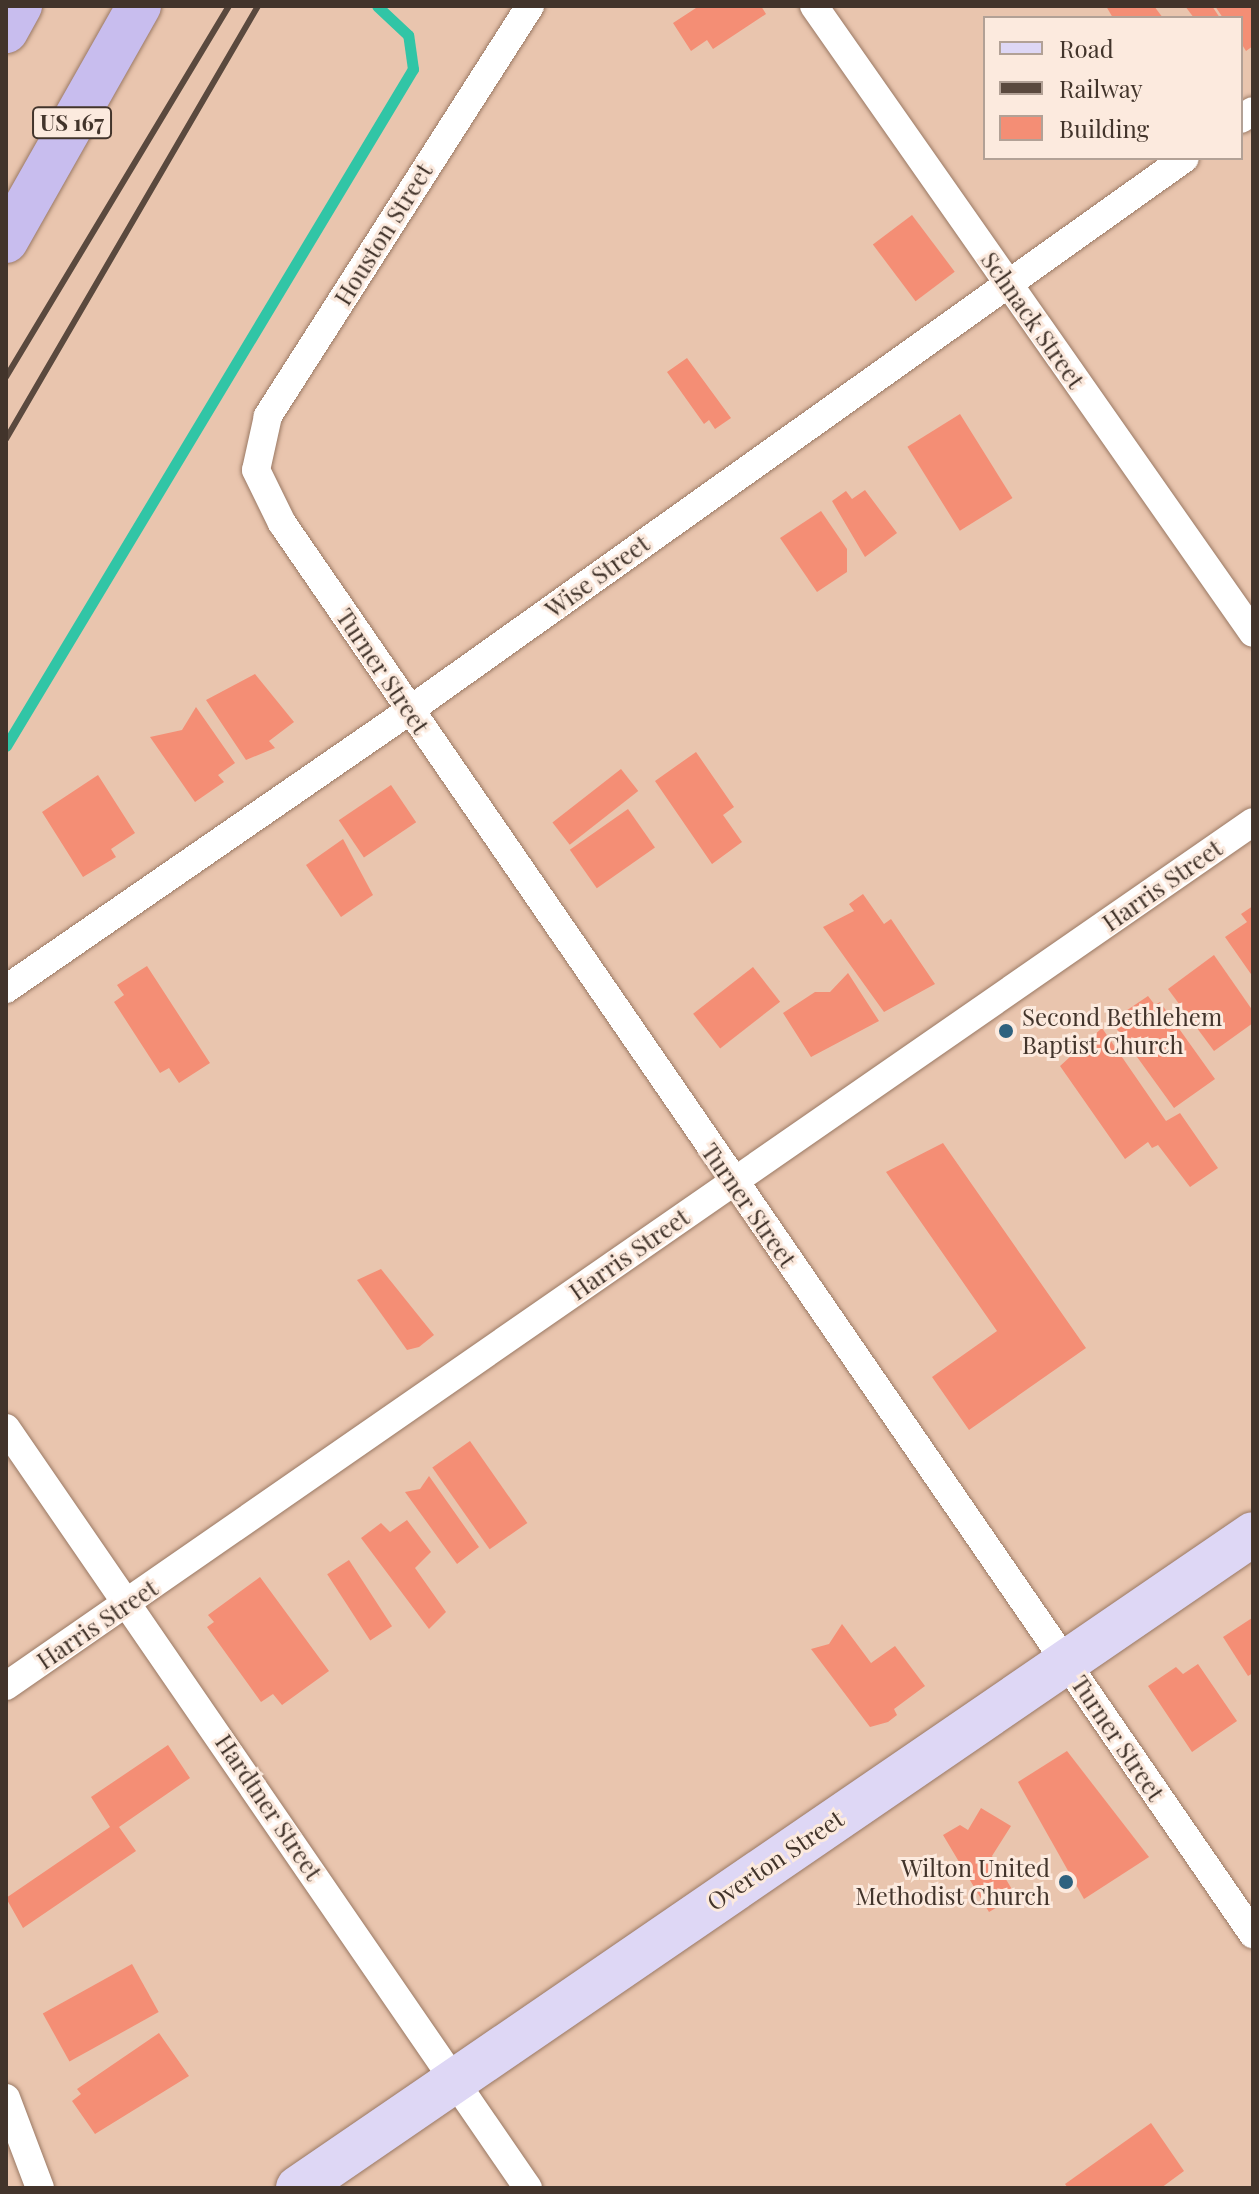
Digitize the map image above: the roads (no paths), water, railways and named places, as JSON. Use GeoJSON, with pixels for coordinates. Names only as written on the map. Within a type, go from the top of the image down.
{"type":"FeatureCollection","features":[{"type":"Feature","properties":{"kind":"highway"},"geometry":{"type":"LineString","coordinates":[[6,31],[20,6]]}},
{"type":"Feature","properties":{"kind":"highway","name":"US 167"},"geometry":{"type":"LineString","coordinates":[[6,241],[139,6]]}},
{"type":"Feature","properties":{"kind":"main road","name":"Overton Street"},"geometry":{"type":"LineString","coordinates":[[298,2188],[1253,1534]]}},
{"type":"Feature","properties":{"kind":"street","name":"Houston Street"},"geometry":{"type":"LineString","coordinates":[[256,470],[268,416],[530,6]]}},
{"type":"Feature","properties":{"kind":"street","name":"Schnack Street"},"geometry":{"type":"LineString","coordinates":[[814,6],[1253,633]]}},
{"type":"Feature","properties":{"kind":"street","name":"Wise Street"},"geometry":{"type":"LineString","coordinates":[[6,989],[410,710],[1182,160]]}},
{"type":"Feature","properties":{"kind":"street","name":"Turner Street"},"geometry":{"type":"LineString","coordinates":[[256,470],[282,523],[732,1182],[1253,1934]]}},
{"type":"Feature","properties":{"kind":"street","name":"Harris Street"},"geometry":{"type":"LineString","coordinates":[[6,1686],[1253,822]]}},
{"type":"Feature","properties":{"kind":"street","name":"Hardtner Street"},"geometry":{"type":"LineString","coordinates":[[6,1428],[528,2188]]}},
{"type":"Feature","properties":{"kind":"street"},"geometry":{"type":"LineString","coordinates":[[6,2098],[40,2188]]}},
{"type":"Feature","properties":{"kind":"waterway"},"geometry":{"type":"LineString","coordinates":[[6,746],[413,69],[408,35],[377,6]]}},
{"type":"Feature","properties":{"kind":"railway"},"geometry":{"type":"LineString","coordinates":[[6,377],[229,6]]}},
{"type":"Feature","properties":{"kind":"railway"},"geometry":{"type":"LineString","coordinates":[[6,439],[258,6]]}},
{"type":"Feature","properties":{"kind":"place","name":"Second Bethlehem Baptist Church"},"geometry":{"type":"Point","coordinates":[1006,1031]}},
{"type":"Feature","properties":{"kind":"place","name":"Wilton United Methodist Church"},"geometry":{"type":"Point","coordinates":[1066,1882]}}]}
